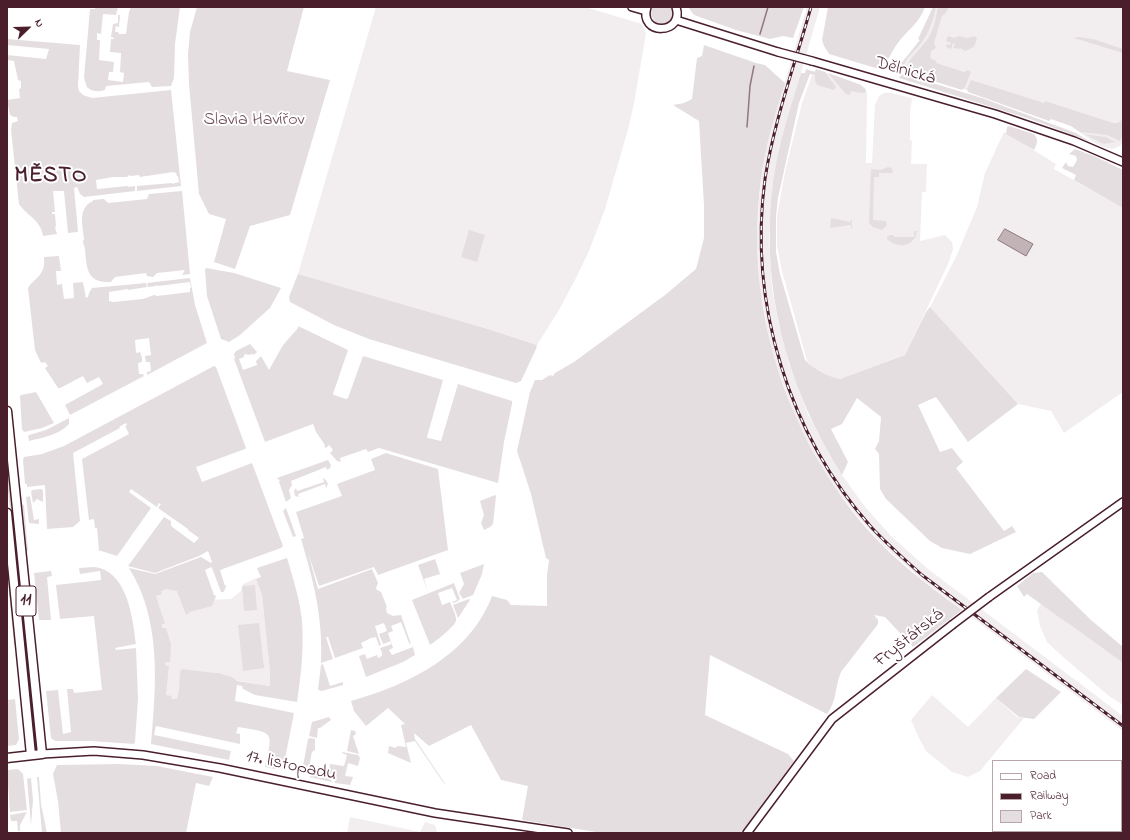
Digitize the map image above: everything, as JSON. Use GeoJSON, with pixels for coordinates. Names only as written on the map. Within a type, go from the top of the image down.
{"type":"FeatureCollection","features":[{"type":"Feature","properties":{"kind":"main road","name":"11"},"geometry":{"type":"LineString","coordinates":[[7,411],[42,754]]}},
{"type":"Feature","properties":{"kind":"main road","name":"11"},"geometry":{"type":"LineString","coordinates":[[7,513],[32,755]]}},
{"type":"Feature","properties":{"kind":"main road","name":"17. listopadu"},"geometry":{"type":"LineString","coordinates":[[7,758],[42,754]]}},
{"type":"Feature","properties":{"kind":"street"},"geometry":{"type":"LineString","coordinates":[[632,7],[647,9],[648,21],[657,29],[667,28],[674,23],[677,13],[676,7]]}},
{"type":"Feature","properties":{"kind":"street","name":"Dělnická"},"geometry":{"type":"LineString","coordinates":[[676,20],[778,52],[995,114],[1074,141],[1123,162]]}},
{"type":"Feature","properties":{"kind":"street","name":"Fryštátská"},"geometry":{"type":"LineString","coordinates":[[747,833],[832,719],[989,597],[1123,502]]}},
{"type":"Feature","properties":{"kind":"street","name":"17. listopadu"},"geometry":{"type":"LineString","coordinates":[[42,754],[94,751],[142,755],[220,768],[435,813],[568,833]]}},
{"type":"Feature","properties":{"kind":"shaded area"},"geometry":{"type":"Polygon","coordinates":[[[376,7],[585,7],[642,24],[646,34],[634,103],[629,126],[605,209],[589,251],[577,276],[559,310],[537,345],[488,329],[298,274],[376,7]]]}},
{"type":"Feature","properties":{"kind":"shaded area"},"geometry":{"type":"Polygon","coordinates":[[[807,7],[820,7],[781,142],[773,181],[769,238],[772,288],[778,322],[789,364],[808,414],[842,475],[866,508],[891,536],[928,569],[1123,716],[1123,731],[920,578],[883,545],[857,516],[831,482],[796,419],[770,343],[760,289],[757,238],[759,200],[764,159],[774,119],[807,7]]]}},
{"type":"Feature","properties":{"kind":"shaded area"},"geometry":{"type":"Polygon","coordinates":[[[936,7],[1123,7],[1123,142],[1120,146],[1112,149],[1103,147],[1071,126],[899,68],[922,40],[936,7]]]}},
{"type":"Feature","properties":{"kind":"shaded area"},"geometry":{"type":"Polygon","coordinates":[[[816,69],[859,84],[866,89],[866,163],[872,163],[875,105],[879,96],[884,93],[891,93],[912,98],[910,113],[910,140],[912,141],[911,164],[927,164],[926,192],[922,192],[920,241],[945,235],[952,242],[953,249],[948,264],[905,355],[840,379],[834,379],[813,367],[807,361],[782,271],[777,246],[777,216],[785,172],[802,103],[812,75],[816,69]]]}},
{"type":"Feature","properties":{"kind":"shaded area"},"geometry":{"type":"Polygon","coordinates":[[[1004,132],[1056,164],[1054,169],[1123,208],[1123,392],[1064,433],[1051,411],[1018,404],[930,307],[956,257],[977,207],[985,173],[1004,132]]]}},
{"type":"Feature","properties":{"kind":"shaded area"},"geometry":{"type":"Polygon","coordinates":[[[1005,229],[1033,244],[1026,256],[998,240],[1005,229]]]}},
{"type":"Feature","properties":{"kind":"shaded area"},"geometry":{"type":"Polygon","coordinates":[[[186,574],[204,600],[231,599],[241,591],[243,584],[256,578],[262,595],[270,672],[270,686],[191,673],[183,700],[160,698],[159,645],[148,588],[186,574]]]}},
{"type":"Feature","properties":{"kind":"shaded area"},"geometry":{"type":"Polygon","coordinates":[[[1041,604],[1123,663],[1123,705],[1109,696],[1047,642],[1040,626],[1037,610],[1041,604]]]}},
{"type":"Feature","properties":{"kind":"shaded area"},"geometry":{"type":"Polygon","coordinates":[[[932,695],[968,727],[996,698],[1017,717],[1024,718],[980,771],[968,777],[952,772],[926,751],[911,720],[932,695]]]}},
{"type":"Feature","properties":{"kind":"shaded area"},"geometry":{"type":"Polygon","coordinates":[[[350,817],[420,832],[425,822],[435,825],[437,833],[347,833],[350,817]]]}},
{"type":"Feature","properties":{"kind":"green space"},"geometry":{"type":"Polygon","coordinates":[[[95,7],[118,7],[116,15],[103,14],[101,34],[97,33],[97,40],[100,40],[99,60],[114,62],[113,72],[109,72],[108,80],[123,82],[124,73],[120,72],[121,53],[110,52],[111,39],[114,39],[111,37],[113,24],[118,23],[118,15],[120,15],[119,27],[116,26],[115,32],[118,32],[119,34],[126,34],[131,7],[180,7],[175,44],[174,78],[171,86],[152,87],[149,82],[106,86],[105,90],[98,91],[93,91],[87,87],[84,78],[90,9],[95,9],[95,7]]]}},
{"type":"Feature","properties":{"kind":"green space","name":"Slavia Havířov"},"geometry":{"type":"Polygon","coordinates":[[[197,7],[304,7],[287,71],[330,80],[290,215],[250,226],[235,269],[214,262],[226,219],[209,214],[199,194],[189,84],[188,54],[190,32],[197,7]]]}},
{"type":"Feature","properties":{"kind":"green space"},"geometry":{"type":"Polygon","coordinates":[[[652,7],[672,7],[674,13],[671,20],[663,25],[655,22],[651,15],[652,7]]]}},
{"type":"Feature","properties":{"kind":"green space"},"geometry":{"type":"Polygon","coordinates":[[[688,7],[804,7],[793,38],[783,36],[770,39],[736,30],[694,15],[688,7]]]}},
{"type":"Feature","properties":{"kind":"green space"},"geometry":{"type":"Polygon","coordinates":[[[828,7],[925,7],[920,18],[901,39],[879,69],[829,54],[822,40],[828,7]]]}},
{"type":"Feature","properties":{"kind":"green space"},"geometry":{"type":"Polygon","coordinates":[[[933,7],[936,7],[927,34],[908,58],[902,71],[899,69],[899,66],[920,40],[918,39],[933,7]]]}},
{"type":"Feature","properties":{"kind":"green space"},"geometry":{"type":"Polygon","coordinates":[[[938,7],[949,7],[946,13],[942,16],[934,43],[936,48],[931,51],[930,58],[936,61],[936,63],[964,72],[968,70],[971,72],[965,87],[962,90],[904,72],[909,61],[930,35],[938,7]]]}},
{"type":"Feature","properties":{"kind":"green space"},"geometry":{"type":"Polygon","coordinates":[[[948,36],[954,38],[959,36],[967,38],[975,36],[977,39],[974,47],[965,51],[960,48],[953,48],[955,44],[953,43],[951,49],[946,47],[947,44],[950,45],[951,43],[946,41],[948,36]]]}},
{"type":"Feature","properties":{"kind":"green space"},"geometry":{"type":"Polygon","coordinates":[[[1078,37],[1093,39],[1123,49],[1123,53],[1074,38],[1078,37]]]}},
{"type":"Feature","properties":{"kind":"green space"},"geometry":{"type":"Polygon","coordinates":[[[7,39],[80,45],[79,91],[83,95],[92,98],[171,90],[181,186],[137,191],[137,186],[172,184],[179,182],[178,176],[173,172],[140,177],[139,175],[129,175],[127,177],[113,177],[96,180],[97,189],[135,186],[135,191],[84,197],[80,194],[77,187],[74,188],[78,231],[68,233],[64,191],[53,191],[55,212],[52,212],[52,214],[55,214],[55,227],[57,234],[43,236],[37,222],[19,204],[11,130],[12,123],[18,121],[17,117],[10,115],[7,100],[20,98],[19,89],[21,88],[21,81],[18,80],[14,61],[7,60],[7,55],[46,59],[49,49],[7,45],[7,39]]]}},
{"type":"Feature","properties":{"kind":"green space"},"geometry":{"type":"Polygon","coordinates":[[[704,45],[765,65],[785,83],[765,155],[761,180],[757,227],[759,274],[766,321],[777,366],[793,410],[814,453],[839,493],[868,530],[901,563],[962,610],[913,647],[885,617],[874,615],[878,620],[878,624],[841,672],[833,704],[827,714],[710,655],[705,715],[788,754],[794,761],[743,831],[740,833],[602,833],[522,820],[528,786],[501,780],[471,725],[429,746],[414,733],[415,739],[446,785],[415,741],[406,743],[411,763],[388,753],[389,746],[396,748],[397,746],[406,747],[401,725],[405,724],[388,708],[366,726],[354,711],[351,701],[394,686],[435,665],[453,651],[469,635],[482,617],[492,596],[507,600],[511,605],[547,606],[547,575],[549,560],[546,558],[531,494],[517,451],[530,392],[535,380],[542,380],[550,375],[553,376],[555,373],[574,362],[665,295],[696,269],[704,238],[704,205],[699,121],[673,105],[684,103],[692,99],[697,58],[702,56],[704,45]]]}},
{"type":"Feature","properties":{"kind":"green space"},"geometry":{"type":"Polygon","coordinates":[[[806,69],[815,72],[816,69],[825,72],[836,87],[834,90],[817,85],[815,75],[810,74],[799,103],[778,198],[776,216],[776,252],[780,274],[805,360],[821,372],[831,377],[840,379],[905,355],[926,312],[930,307],[1018,404],[968,442],[936,397],[918,405],[940,452],[952,448],[963,462],[956,468],[1004,531],[1012,526],[1016,532],[970,554],[942,548],[930,541],[886,499],[880,489],[879,454],[875,449],[879,441],[881,417],[857,398],[842,424],[831,429],[848,462],[842,475],[822,441],[805,406],[792,370],[781,334],[774,297],[770,260],[770,221],[773,182],[781,141],[801,73],[805,73],[806,69]]]}},
{"type":"Feature","properties":{"kind":"green space"},"geometry":{"type":"Polygon","coordinates":[[[828,73],[861,85],[866,92],[862,93],[851,91],[850,95],[846,94],[828,73]]]}},
{"type":"Feature","properties":{"kind":"green space"},"geometry":{"type":"Polygon","coordinates":[[[903,74],[982,98],[1076,133],[1091,142],[1033,120],[899,78],[903,74]]]}},
{"type":"Feature","properties":{"kind":"green space"},"geometry":{"type":"Polygon","coordinates":[[[971,80],[1044,103],[1045,101],[1113,123],[1118,123],[1123,119],[1123,135],[1120,141],[1107,135],[1080,132],[1071,126],[1051,119],[1049,121],[968,92],[967,89],[971,80]]]}},
{"type":"Feature","properties":{"kind":"green space"},"geometry":{"type":"Polygon","coordinates":[[[1009,126],[1034,134],[1037,138],[1037,142],[1034,150],[1006,134],[1007,127],[1009,126]]]}},
{"type":"Feature","properties":{"kind":"green space"},"geometry":{"type":"Polygon","coordinates":[[[1084,134],[1106,137],[1115,142],[1104,144],[1084,134]]]}},
{"type":"Feature","properties":{"kind":"green space"},"geometry":{"type":"Polygon","coordinates":[[[1075,149],[1094,156],[1123,170],[1123,208],[1074,180],[1076,175],[1062,168],[1066,162],[1068,166],[1073,167],[1077,160],[1076,156],[1069,154],[1075,149]]]}},
{"type":"Feature","properties":{"kind":"green space"},"geometry":{"type":"Polygon","coordinates":[[[888,167],[892,168],[893,173],[879,173],[879,177],[874,177],[873,220],[886,221],[887,225],[882,230],[873,227],[869,223],[871,169],[880,170],[888,167]]]}},
{"type":"Feature","properties":{"kind":"green space"},"geometry":{"type":"Polygon","coordinates":[[[182,191],[190,274],[182,275],[185,270],[157,273],[153,277],[147,276],[146,273],[115,277],[111,282],[103,282],[93,278],[88,269],[83,242],[82,218],[88,204],[93,200],[104,199],[108,203],[147,199],[149,194],[182,191]]]}},
{"type":"Feature","properties":{"kind":"green space"},"geometry":{"type":"Polygon","coordinates":[[[831,218],[850,222],[852,219],[852,228],[851,225],[830,228],[831,218]]]}},
{"type":"Feature","properties":{"kind":"green space"},"geometry":{"type":"Polygon","coordinates":[[[469,230],[485,235],[477,262],[461,257],[469,230]]]}},
{"type":"Feature","properties":{"kind":"green space"},"geometry":{"type":"Polygon","coordinates":[[[914,231],[917,231],[915,238],[909,244],[898,245],[887,239],[890,235],[894,235],[894,237],[914,237],[914,231]]]}},
{"type":"Feature","properties":{"kind":"green space"},"geometry":{"type":"Polygon","coordinates":[[[59,256],[61,271],[56,271],[57,285],[62,284],[64,299],[74,298],[73,283],[83,282],[86,298],[88,297],[92,288],[146,283],[147,287],[109,292],[109,301],[113,302],[143,299],[154,295],[157,296],[190,292],[190,282],[148,287],[147,283],[190,278],[195,305],[207,343],[147,375],[147,372],[151,371],[150,362],[146,362],[145,356],[151,355],[149,338],[135,340],[136,353],[140,352],[142,358],[142,362],[138,363],[139,374],[143,374],[144,376],[70,415],[65,405],[103,384],[99,377],[87,383],[83,376],[58,388],[45,368],[48,366],[45,362],[41,363],[35,350],[28,288],[41,273],[44,257],[59,256]]]}},
{"type":"Feature","properties":{"kind":"green space"},"geometry":{"type":"Polygon","coordinates":[[[206,268],[234,273],[281,288],[270,308],[240,335],[229,342],[221,339],[207,296],[206,268]]]}},
{"type":"Feature","properties":{"kind":"green space"},"geometry":{"type":"Polygon","coordinates":[[[298,274],[488,329],[537,345],[536,349],[521,381],[516,383],[369,339],[334,325],[290,302],[289,297],[298,274]]]}},
{"type":"Feature","properties":{"kind":"green space"},"geometry":{"type":"Polygon","coordinates":[[[298,326],[348,350],[333,394],[334,395],[346,399],[348,398],[363,356],[443,380],[427,437],[428,438],[441,441],[458,384],[512,401],[498,483],[379,448],[368,452],[366,449],[340,458],[341,462],[337,461],[330,453],[333,450],[329,445],[326,448],[324,446],[325,445],[316,432],[313,424],[265,442],[234,359],[234,354],[236,351],[250,344],[257,352],[254,355],[246,354],[244,357],[239,359],[243,370],[257,365],[256,361],[261,356],[269,370],[283,345],[298,328],[298,326]]]}},
{"type":"Feature","properties":{"kind":"green space"},"geometry":{"type":"Polygon","coordinates":[[[214,366],[216,367],[246,448],[196,467],[202,482],[252,463],[283,546],[220,570],[225,586],[227,585],[223,593],[221,592],[212,568],[211,567],[205,570],[214,595],[216,596],[212,606],[190,612],[186,615],[177,591],[166,589],[161,591],[162,594],[156,596],[165,624],[162,624],[162,628],[166,628],[171,644],[170,662],[165,662],[166,666],[169,666],[166,695],[172,696],[171,699],[177,699],[180,685],[180,672],[182,669],[219,673],[232,677],[237,681],[270,686],[270,672],[262,595],[256,579],[261,577],[257,568],[287,558],[298,597],[302,621],[302,662],[297,702],[255,695],[243,689],[242,686],[237,685],[235,701],[294,713],[284,764],[275,769],[265,767],[270,740],[265,733],[259,731],[238,727],[236,733],[240,734],[240,744],[156,726],[154,735],[231,751],[229,760],[151,744],[155,676],[152,631],[140,588],[129,568],[155,574],[201,557],[211,563],[212,562],[208,551],[155,573],[128,566],[164,517],[171,521],[171,526],[194,543],[199,538],[158,508],[161,504],[159,503],[157,507],[131,489],[129,492],[151,508],[117,556],[98,550],[97,528],[95,528],[94,519],[89,520],[82,459],[129,434],[125,426],[127,425],[126,423],[119,427],[120,428],[73,453],[80,521],[73,527],[47,529],[45,485],[27,487],[27,484],[25,484],[24,457],[42,454],[64,446],[214,366]]]}},
{"type":"Feature","properties":{"kind":"green space"},"geometry":{"type":"Polygon","coordinates":[[[36,392],[54,423],[42,428],[24,432],[22,429],[20,396],[36,392]]]}},
{"type":"Feature","properties":{"kind":"green space"},"geometry":{"type":"Polygon","coordinates":[[[69,418],[69,424],[60,431],[50,436],[29,441],[29,435],[46,430],[69,418]]]}},
{"type":"Feature","properties":{"kind":"green space"},"geometry":{"type":"Polygon","coordinates":[[[386,453],[438,469],[448,550],[378,575],[374,567],[319,586],[308,553],[318,589],[372,569],[378,583],[376,588],[381,592],[387,607],[387,613],[393,616],[401,615],[411,644],[409,643],[401,622],[391,626],[393,631],[388,633],[391,641],[383,644],[379,634],[387,631],[384,623],[375,626],[381,645],[379,646],[376,637],[371,638],[361,643],[363,648],[335,658],[328,637],[326,637],[333,659],[321,663],[321,630],[317,600],[301,539],[304,538],[296,512],[342,496],[337,484],[375,470],[371,459],[386,453]]]}},
{"type":"Feature","properties":{"kind":"green space"},"geometry":{"type":"Polygon","coordinates":[[[328,460],[331,465],[327,470],[326,467],[291,481],[292,485],[289,490],[291,498],[286,502],[279,482],[280,481],[277,478],[328,460]]]}},
{"type":"Feature","properties":{"kind":"green space"},"geometry":{"type":"Polygon","coordinates":[[[7,462],[9,462],[18,552],[14,553],[7,480],[7,462]]]}},
{"type":"Feature","properties":{"kind":"green space"},"geometry":{"type":"Polygon","coordinates":[[[323,478],[328,484],[326,488],[325,484],[298,494],[299,497],[295,496],[294,491],[296,488],[297,491],[324,482],[323,478]]]}},
{"type":"Feature","properties":{"kind":"green space"},"geometry":{"type":"Polygon","coordinates":[[[32,490],[43,490],[43,502],[37,499],[33,503],[32,490]]]}},
{"type":"Feature","properties":{"kind":"green space"},"geometry":{"type":"Polygon","coordinates":[[[495,495],[493,524],[484,530],[481,523],[484,515],[480,501],[495,495]]]}},
{"type":"Feature","properties":{"kind":"green space"},"geometry":{"type":"Polygon","coordinates":[[[30,496],[34,520],[39,519],[38,524],[29,523],[26,497],[30,496]]]}},
{"type":"Feature","properties":{"kind":"green space"},"geometry":{"type":"Polygon","coordinates":[[[22,504],[24,505],[28,551],[25,552],[21,520],[22,504]]]}},
{"type":"Feature","properties":{"kind":"green space"},"geometry":{"type":"Polygon","coordinates":[[[286,508],[296,536],[293,537],[283,511],[286,508]]]}},
{"type":"Feature","properties":{"kind":"green space"},"geometry":{"type":"Polygon","coordinates":[[[435,559],[440,574],[424,579],[428,592],[418,565],[435,559]]]}},
{"type":"Feature","properties":{"kind":"green space"},"geometry":{"type":"Polygon","coordinates":[[[484,564],[482,574],[473,595],[463,599],[459,593],[464,584],[460,573],[484,564]]]}},
{"type":"Feature","properties":{"kind":"green space"},"geometry":{"type":"Polygon","coordinates":[[[94,567],[105,570],[114,577],[121,586],[133,621],[136,644],[115,648],[116,650],[136,648],[138,699],[134,744],[91,741],[55,741],[51,738],[46,691],[58,690],[63,734],[71,732],[67,689],[73,689],[74,693],[102,690],[94,616],[60,619],[56,586],[101,580],[100,571],[80,574],[79,568],[94,567]]]}},
{"type":"Feature","properties":{"kind":"green space"},"geometry":{"type":"Polygon","coordinates":[[[51,571],[52,576],[47,577],[51,620],[39,620],[34,573],[51,571]]]}},
{"type":"Feature","properties":{"kind":"green space"},"geometry":{"type":"Polygon","coordinates":[[[7,572],[10,577],[17,644],[14,645],[7,572]]]}},
{"type":"Feature","properties":{"kind":"green space"},"geometry":{"type":"Polygon","coordinates":[[[1042,572],[1091,620],[1123,647],[1123,663],[1027,594],[1024,597],[1017,586],[1033,573],[1042,572]]]}},
{"type":"Feature","properties":{"kind":"green space"},"geometry":{"type":"Polygon","coordinates":[[[19,574],[28,643],[23,644],[17,576],[19,574]]]}},
{"type":"Feature","properties":{"kind":"green space"},"geometry":{"type":"Polygon","coordinates":[[[454,583],[460,599],[458,601],[454,603],[452,602],[457,600],[452,588],[438,593],[442,605],[450,602],[455,614],[455,624],[430,645],[412,600],[454,583]]]}},
{"type":"Feature","properties":{"kind":"green space"},"geometry":{"type":"Polygon","coordinates":[[[255,585],[257,610],[244,611],[242,586],[255,585]]]}},
{"type":"Feature","properties":{"kind":"green space"},"geometry":{"type":"Polygon","coordinates":[[[469,599],[470,600],[458,618],[453,605],[469,599]]]}},
{"type":"Feature","properties":{"kind":"green space"},"geometry":{"type":"Polygon","coordinates":[[[259,623],[264,668],[243,671],[238,625],[259,623]]]}},
{"type":"Feature","properties":{"kind":"green space"},"geometry":{"type":"Polygon","coordinates":[[[392,644],[393,648],[389,650],[392,655],[413,647],[415,655],[403,662],[366,677],[359,656],[365,654],[367,659],[377,655],[378,658],[382,656],[380,648],[392,644]]]}},
{"type":"Feature","properties":{"kind":"green space"},"geometry":{"type":"Polygon","coordinates":[[[24,646],[28,646],[37,735],[33,735],[24,646]]]}},
{"type":"Feature","properties":{"kind":"green space"},"geometry":{"type":"Polygon","coordinates":[[[323,664],[330,686],[343,682],[343,685],[322,691],[318,690],[321,665],[323,664]]]}},
{"type":"Feature","properties":{"kind":"green space"},"geometry":{"type":"Polygon","coordinates":[[[1026,669],[1061,692],[1034,719],[1019,717],[996,698],[1026,669]]]}},
{"type":"Feature","properties":{"kind":"green space"},"geometry":{"type":"Polygon","coordinates":[[[15,699],[19,739],[16,745],[7,746],[7,700],[15,699]]]}},
{"type":"Feature","properties":{"kind":"green space"},"geometry":{"type":"Polygon","coordinates":[[[329,717],[331,720],[318,728],[317,738],[309,736],[312,722],[329,717]]]}},
{"type":"Feature","properties":{"kind":"green space"},"geometry":{"type":"Polygon","coordinates":[[[351,730],[355,731],[356,734],[353,736],[359,754],[347,751],[351,730]]]}},
{"type":"Feature","properties":{"kind":"green space"},"geometry":{"type":"Polygon","coordinates":[[[308,739],[315,739],[315,750],[312,752],[309,767],[307,768],[303,766],[308,739]]]}},
{"type":"Feature","properties":{"kind":"green space"},"geometry":{"type":"Polygon","coordinates":[[[342,752],[358,755],[360,758],[358,766],[348,763],[345,776],[353,777],[350,785],[335,783],[329,771],[330,764],[344,766],[347,755],[342,752]]]}},
{"type":"Feature","properties":{"kind":"green space"},"geometry":{"type":"Polygon","coordinates":[[[119,764],[157,766],[213,777],[209,786],[196,783],[186,833],[61,833],[58,801],[53,774],[57,765],[119,764]]]}},
{"type":"Feature","properties":{"kind":"green space"},"geometry":{"type":"Polygon","coordinates":[[[18,769],[23,774],[27,810],[10,812],[7,770],[18,769]]]}},
{"type":"Feature","properties":{"kind":"green space"},"geometry":{"type":"Polygon","coordinates":[[[319,772],[328,774],[332,782],[309,777],[319,772]]]}},
{"type":"Feature","properties":{"kind":"green space"},"geometry":{"type":"Polygon","coordinates":[[[37,777],[39,777],[41,804],[47,833],[42,833],[37,777]]]}},
{"type":"Feature","properties":{"kind":"green space"},"geometry":{"type":"Polygon","coordinates":[[[31,778],[33,800],[31,825],[27,779],[31,778]]]}},
{"type":"Feature","properties":{"kind":"green space"},"geometry":{"type":"Polygon","coordinates":[[[27,812],[20,825],[20,831],[18,831],[17,821],[11,821],[10,815],[27,812]]]}},
{"type":"Feature","properties":{"kind":"waterway"},"geometry":{"type":"LineString","coordinates":[[760,34],[768,7]]}},
{"type":"Feature","properties":{"kind":"waterway"},"geometry":{"type":"LineString","coordinates":[[747,127],[750,86],[754,66]]}},
{"type":"Feature","properties":{"kind":"railway"},"geometry":{"type":"LineString","coordinates":[[811,7],[785,93],[769,157],[765,179],[761,226],[763,273],[770,320],[781,366],[797,410],[818,452],[843,491],[872,528],[884,540],[922,575],[1123,726]]}},
{"type":"Feature","properties":{"kind":"district","name":"MĚSTO"},"geometry":{"type":"Point","coordinates":[51,177]}}]}
